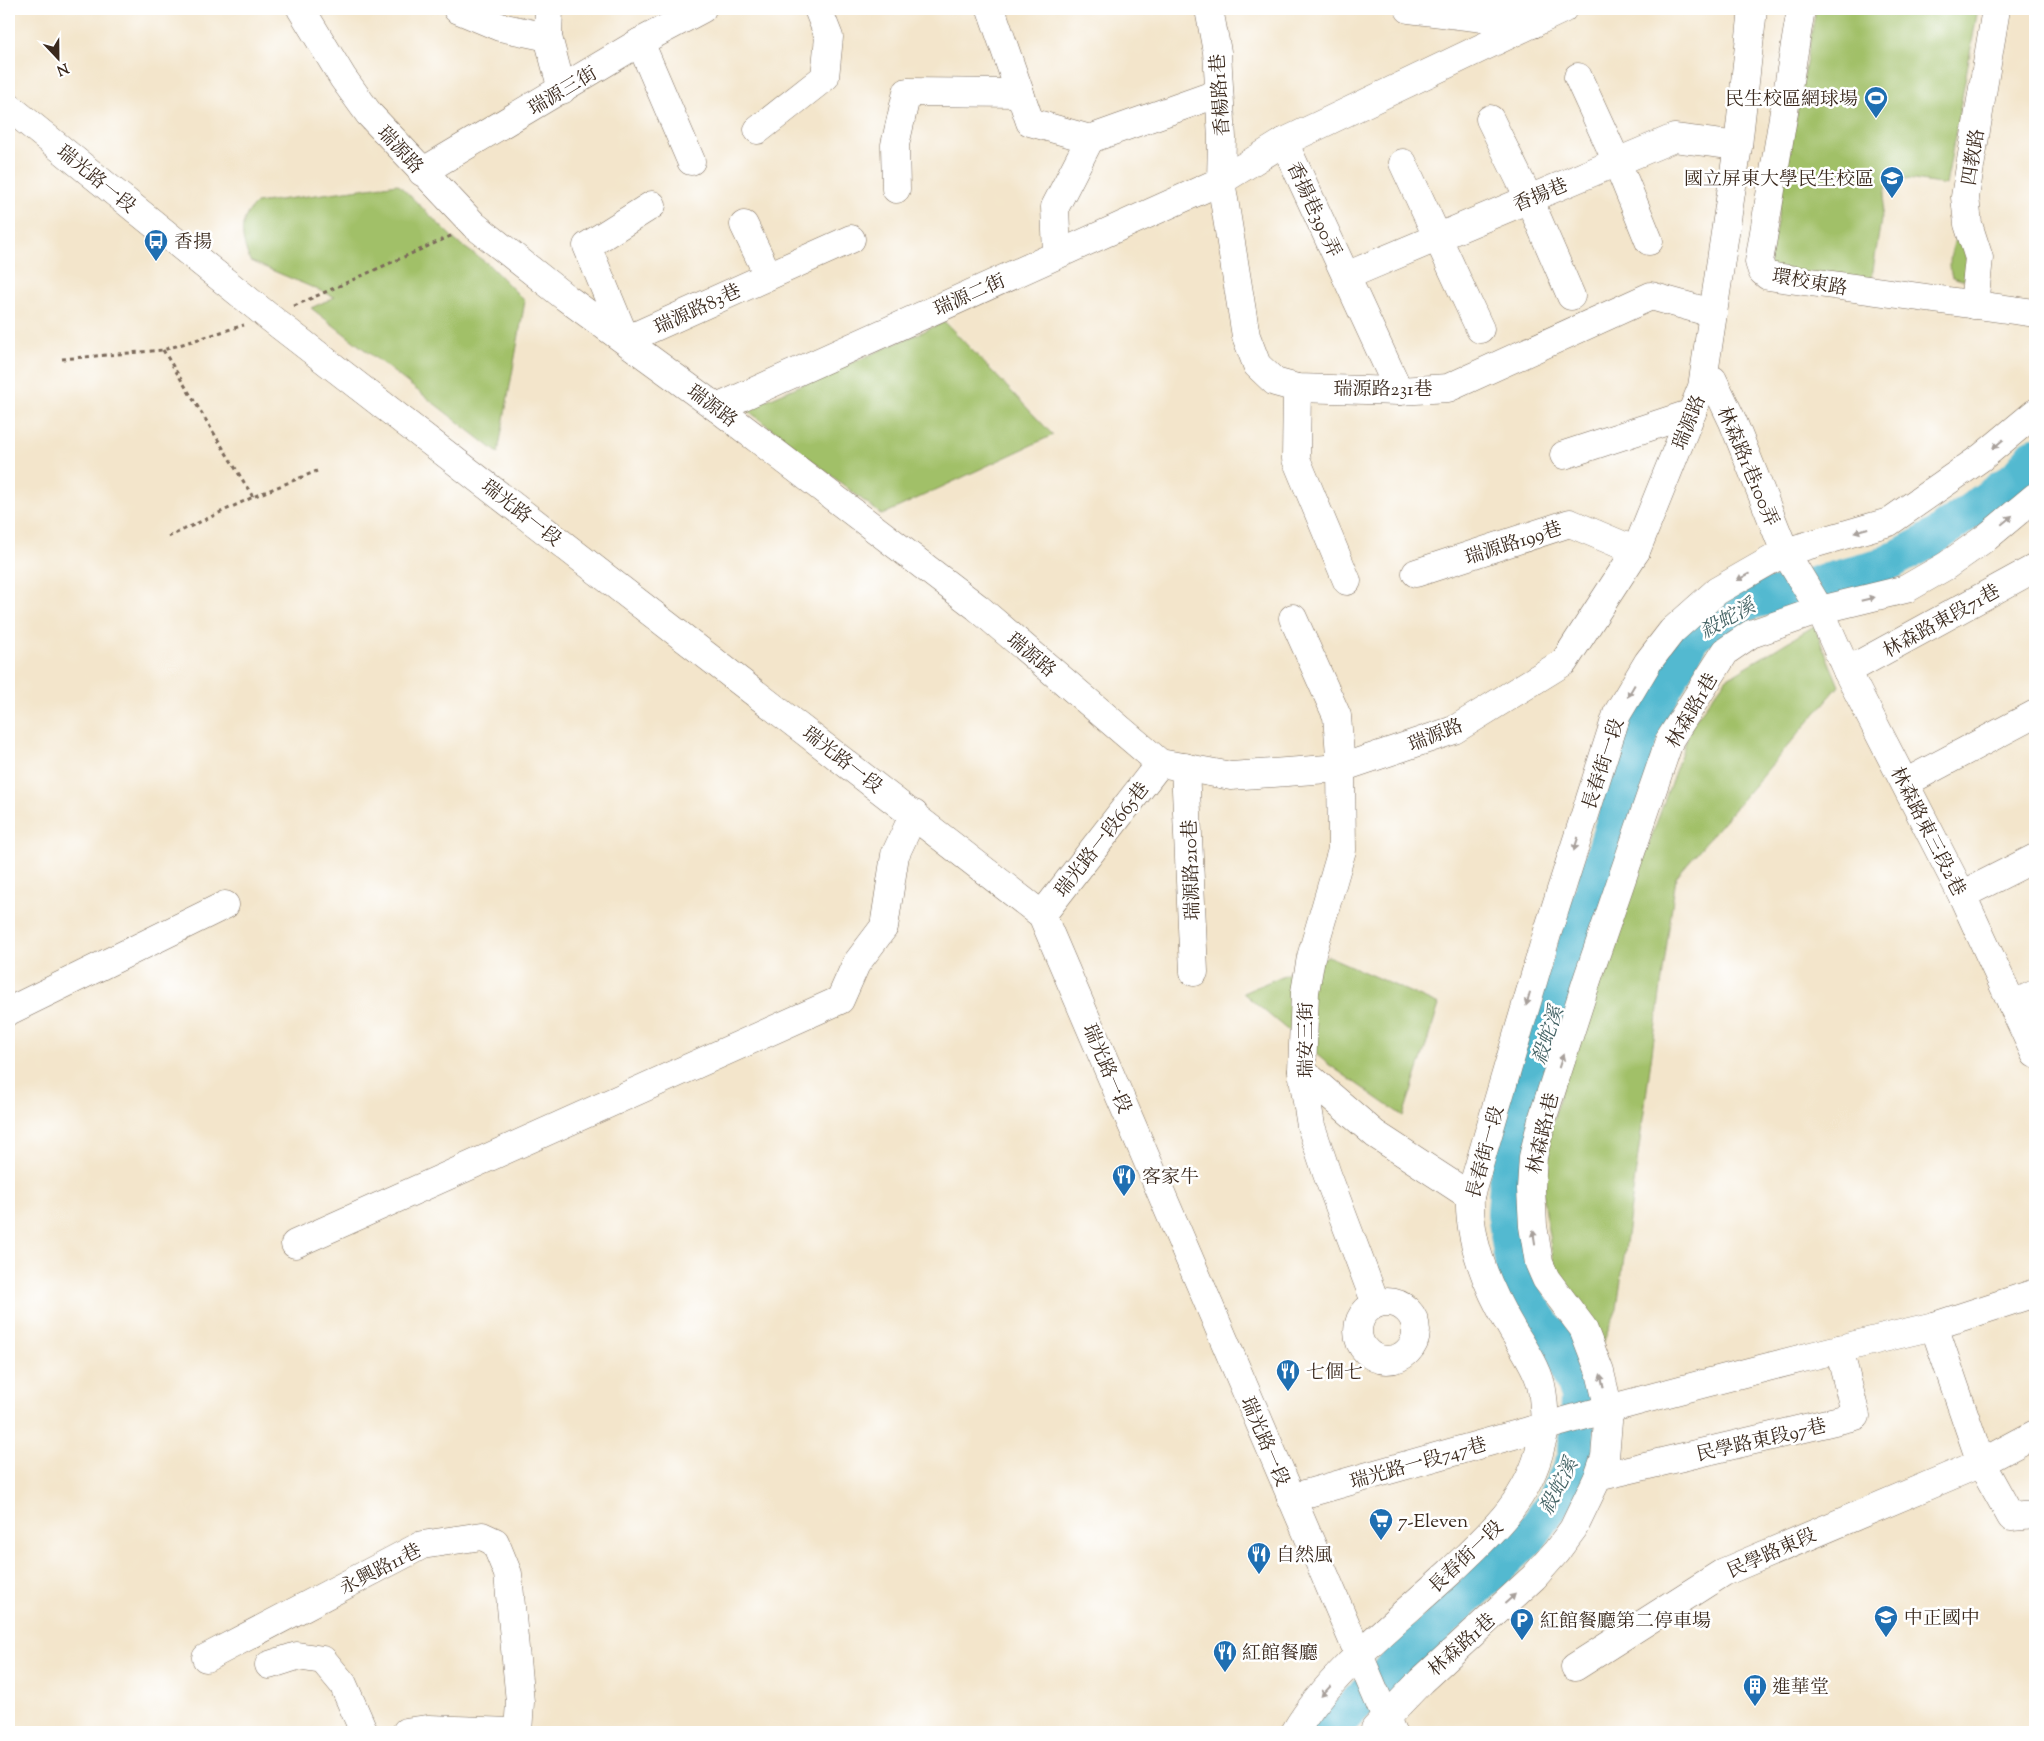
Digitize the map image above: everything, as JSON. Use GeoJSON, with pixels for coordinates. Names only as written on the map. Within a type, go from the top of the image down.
{"type":"FeatureCollection","features":[{"type":"Feature","properties":{"kind":"street","name":"瑞源路"},"geometry":{"type":"LineString","coordinates":[[301,9],[343,78],[368,114],[474,225],[565,297],[717,408],[977,607],[1173,765],[1231,776],[1341,768],[1454,730],[1564,662],[1636,551],[1702,388],[1712,313]]}},
{"type":"Feature","properties":{"kind":"street"},"geometry":{"type":"LineString","coordinates":[[457,9],[500,27],[548,37]]}},
{"type":"Feature","properties":{"kind":"street"},"geometry":{"type":"LineString","coordinates":[[549,9],[548,37],[562,90]]}},
{"type":"Feature","properties":{"kind":"street","name":"瑞源三街"},"geometry":{"type":"LineString","coordinates":[[422,172],[640,42],[702,9]]}},
{"type":"Feature","properties":{"kind":"street"},"geometry":{"type":"LineString","coordinates":[[758,130],[825,77],[829,37],[818,9]]}},
{"type":"Feature","properties":{"kind":"street"},"geometry":{"type":"LineString","coordinates":[[992,9],[1030,122],[1090,139],[1219,93]]}},
{"type":"Feature","properties":{"kind":"street","name":"香楊路1巷"},"geometry":{"type":"LineString","coordinates":[[1209,9],[1217,52],[1222,138],[1221,181]]}},
{"type":"Feature","properties":{"kind":"street"},"geometry":{"type":"LineString","coordinates":[[1409,9],[1533,24]]}},
{"type":"Feature","properties":{"kind":"street"},"geometry":{"type":"LineString","coordinates":[[1221,181],[1284,142],[1563,9]]}},
{"type":"Feature","properties":{"kind":"street"},"geometry":{"type":"LineString","coordinates":[[1712,313],[1738,146],[1753,9]]}},
{"type":"Feature","properties":{"kind":"street","name":"環校東路"},"geometry":{"type":"LineString","coordinates":[[1801,9],[1759,262],[1762,271],[1768,276],[2035,313]]}},
{"type":"Feature","properties":{"kind":"street","name":"四教路"},"geometry":{"type":"LineString","coordinates":[[1974,304],[1980,258],[1968,224],[1966,197],[1996,9]]}},
{"type":"Feature","properties":{"kind":"street"},"geometry":{"type":"LineString","coordinates":[[640,42],[691,160]]}},
{"type":"Feature","properties":{"kind":"street"},"geometry":{"type":"LineString","coordinates":[[1578,77],[1617,162],[1649,241]]}},
{"type":"Feature","properties":{"kind":"street"},"geometry":{"type":"LineString","coordinates":[[896,189],[895,145],[907,92],[1020,93]]}},
{"type":"Feature","properties":{"kind":"street","name":"瑞光路一段"},"geometry":{"type":"LineString","coordinates":[[9,107],[270,317],[1042,915],[1359,1656],[1384,1727]]}},
{"type":"Feature","properties":{"kind":"street"},"geometry":{"type":"LineString","coordinates":[[1490,119],[1571,296]]}},
{"type":"Feature","properties":{"kind":"street","name":"香揚巷"},"geometry":{"type":"LineString","coordinates":[[1346,276],[1674,138],[1738,146]]}},
{"type":"Feature","properties":{"kind":"street"},"geometry":{"type":"LineString","coordinates":[[1057,254],[1055,207],[1090,139]]}},
{"type":"Feature","properties":{"kind":"street","name":"香揚巷390弄"},"geometry":{"type":"LineString","coordinates":[[1284,142],[1399,391]]}},
{"type":"Feature","properties":{"kind":"street"},"geometry":{"type":"LineString","coordinates":[[1403,163],[1480,329]]}},
{"type":"Feature","properties":{"kind":"street","name":"瑞源二街"},"geometry":{"type":"LineString","coordinates":[[717,408],[1221,181]]}},
{"type":"Feature","properties":{"kind":"street","name":"瑞源路231巷"},"geometry":{"type":"LineString","coordinates":[[1221,181],[1246,336],[1257,365],[1276,382],[1297,388],[1399,391],[1448,388],[1652,296],[1712,313]]}},
{"type":"Feature","properties":{"kind":"street"},"geometry":{"type":"LineString","coordinates":[[626,340],[587,246],[652,205]]}},
{"type":"Feature","properties":{"kind":"street"},"geometry":{"type":"LineString","coordinates":[[744,225],[768,275]]}},
{"type":"Feature","properties":{"kind":"street","name":"瑞源路83巷"},"geometry":{"type":"LineString","coordinates":[[626,340],[768,275],[851,240]]}},
{"type":"Feature","properties":{"kind":"street","name":"林森路1巷100弄"},"geometry":{"type":"LineString","coordinates":[[1712,380],[1733,422],[1785,552],[1820,610]]}},
{"type":"Feature","properties":{"kind":"street"},"geometry":{"type":"LineString","coordinates":[[1297,388],[1296,459],[1346,581]]}},
{"type":"Feature","properties":{"kind":"street"},"geometry":{"type":"LineString","coordinates":[[1564,455],[1692,413]]}},
{"type":"Feature","properties":{"kind":"street"},"geometry":{"type":"LineString","coordinates":[[1785,552],[1889,522],[1982,457],[2035,413]]}},
{"type":"Feature","properties":{"kind":"street","name":"林森路1巷"},"geometry":{"type":"LineString","coordinates":[[1384,1727],[1421,1681],[1534,1577],[1573,1528],[1598,1477],[1605,1456],[1609,1435],[1609,1410],[1600,1372],[1583,1328],[1546,1279],[1539,1263],[1533,1226],[1531,1188],[1533,1157],[1542,1120],[1670,739],[1726,651],[1751,634],[1820,610],[1906,589],[1946,566],[1987,537],[2035,497]]}},
{"type":"Feature","properties":{"kind":"street","name":"瑞源路199巷"},"geometry":{"type":"LineString","coordinates":[[1416,573],[1570,523],[1636,551]]}},
{"type":"Feature","properties":{"kind":"street","name":"長春街一段"},"geometry":{"type":"LineString","coordinates":[[1295,1732],[1317,1700],[1359,1656],[1492,1532],[1515,1506],[1530,1480],[1546,1425],[1541,1384],[1504,1316],[1486,1277],[1472,1238],[1469,1216],[1470,1196],[1547,934],[1618,714],[1648,662],[1672,630],[1717,591],[1785,552]]}},
{"type":"Feature","properties":{"kind":"street","name":"林森路東段71巷"},"geometry":{"type":"LineString","coordinates":[[1847,671],[2035,568]]}},
{"type":"Feature","properties":{"kind":"street","name":"林森路東三段2巷"},"geometry":{"type":"LineString","coordinates":[[1820,610],[1847,671],[1962,895],[2024,1000],[2035,1054]]}},
{"type":"Feature","properties":{"kind":"street","name":"瑞安三街"},"geometry":{"type":"LineString","coordinates":[[1293,618],[1337,716],[1341,768],[1342,850],[1312,957],[1305,992],[1302,1071],[1311,1126],[1376,1304]]}},
{"type":"Feature","properties":{"kind":"street"},"geometry":{"type":"LineString","coordinates":[[1905,783],[2035,714]]}},
{"type":"Feature","properties":{"kind":"street","name":"瑞光路一段665巷"},"geometry":{"type":"LineString","coordinates":[[1042,915],[1173,765]]}},
{"type":"Feature","properties":{"kind":"street","name":"瑞源路210巷"},"geometry":{"type":"LineString","coordinates":[[1173,765],[1194,972]]}},
{"type":"Feature","properties":{"kind":"street"},"geometry":{"type":"LineString","coordinates":[[295,1244],[840,1000],[856,964],[884,927],[895,855],[914,814]]}},
{"type":"Feature","properties":{"kind":"street"},"geometry":{"type":"LineString","coordinates":[[1962,895],[2035,858]]}},
{"type":"Feature","properties":{"kind":"street"},"geometry":{"type":"LineString","coordinates":[[9,1011],[226,905]]}},
{"type":"Feature","properties":{"kind":"street"},"geometry":{"type":"LineString","coordinates":[[1302,1071],[1375,1134],[1470,1196]]}},
{"type":"Feature","properties":{"kind":"street"},"geometry":{"type":"LineString","coordinates":[[1609,1410],[1839,1349],[1934,1326],[2035,1293]]}},
{"type":"Feature","properties":{"kind":"street"},"geometry":{"type":"LineString","coordinates":[[1934,1326],[1981,1463],[2011,1517],[2035,1515]]}},
{"type":"Feature","properties":{"kind":"street","name":"民學路東段97巷"},"geometry":{"type":"LineString","coordinates":[[1598,1477],[1856,1416],[1839,1349]]}},
{"type":"Feature","properties":{"kind":"street","name":"瑞光路一段747巷"},"geometry":{"type":"LineString","coordinates":[[1291,1498],[1546,1425],[1609,1410]]}},
{"type":"Feature","properties":{"kind":"street","name":"民學路東段"},"geometry":{"type":"LineString","coordinates":[[1575,1667],[1724,1572],[1981,1463],[2035,1434]]}},
{"type":"Feature","properties":{"kind":"street","name":"永興路11巷"},"geometry":{"type":"LineString","coordinates":[[206,1658],[422,1545],[482,1536],[495,1542],[508,1574],[520,1702],[518,1732]]}},
{"type":"Feature","properties":{"kind":"street"},"geometry":{"type":"LineString","coordinates":[[269,1665],[297,1656],[323,1660],[343,1684],[364,1732]]}},
{"type":"Feature","properties":{"kind":"street"},"geometry":{"type":"LineString","coordinates":[[406,1732],[429,1728],[511,1732]]}},
{"type":"Feature","properties":{"kind":"path"},"geometry":{"type":"LineString","coordinates":[[163,350],[253,497]]}},
{"type":"Feature","properties":{"kind":"path"},"geometry":{"type":"LineString","coordinates":[[168,537],[253,497],[317,471]]}},
{"type":"Feature","properties":{"kind":"green space"},"geometry":{"type":"Polygon","coordinates":[[[1816,9],[1978,9],[1946,185],[1888,176],[1870,289],[1768,271],[1816,9]]]}},
{"type":"Feature","properties":{"kind":"green space"},"geometry":{"type":"Polygon","coordinates":[[[398,184],[457,242],[488,264],[525,301],[498,453],[311,308],[335,297],[250,261],[244,244],[242,230],[246,217],[256,203],[398,184]]]}},
{"type":"Feature","properties":{"kind":"green space"},"geometry":{"type":"Polygon","coordinates":[[[1959,232],[1973,278],[1962,280],[1952,277],[1950,266],[1952,248],[1959,232]]]}},
{"type":"Feature","properties":{"kind":"green space"},"geometry":{"type":"Polygon","coordinates":[[[945,322],[1053,435],[882,515],[746,409],[945,322]]]}},
{"type":"Feature","properties":{"kind":"green space"},"geometry":{"type":"Polygon","coordinates":[[[1814,626],[1839,686],[1676,877],[1617,1309],[1603,1343],[1555,1272],[1544,1206],[1542,1168],[1561,1089],[1692,724],[1726,679],[1814,626]]]}},
{"type":"Feature","properties":{"kind":"green space"},"geometry":{"type":"Polygon","coordinates":[[[1328,956],[1439,1005],[1403,1116],[1328,1064],[1243,993],[1328,956]]]}},
{"type":"Feature","properties":{"kind":"waterway","name":"殺蛇溪"},"geometry":{"type":"LineString","coordinates":[[1327,1732],[1529,1538],[1553,1504],[1576,1457],[1578,1397],[1565,1357],[1515,1281],[1505,1214],[1509,1154],[1645,723],[1694,635],[1750,602],[1880,567],[1929,541],[2017,477],[2035,455]]}},
{"type":"Feature","properties":{"kind":"place","name":"民生校區網球場"},"geometry":{"type":"Point","coordinates":[1876,119]}},
{"type":"Feature","properties":{"kind":"place","name":"國立屏東大學民生校區"},"geometry":{"type":"Point","coordinates":[1892,199]}},
{"type":"Feature","properties":{"kind":"place","name":"香揚"},"geometry":{"type":"Point","coordinates":[156,262]}},
{"type":"Feature","properties":{"kind":"place","name":"客家牛"},"geometry":{"type":"Point","coordinates":[1124,1197]}},
{"type":"Feature","properties":{"kind":"place","name":"七個七"},"geometry":{"type":"Point","coordinates":[1288,1392]}},
{"type":"Feature","properties":{"kind":"place","name":"7-Eleven"},"geometry":{"type":"Point","coordinates":[1381,1541]}},
{"type":"Feature","properties":{"kind":"place","name":"自然風"},"geometry":{"type":"Point","coordinates":[1259,1575]}},
{"type":"Feature","properties":{"kind":"place","name":"中正國中"},"geometry":{"type":"Point","coordinates":[1886,1638]}},
{"type":"Feature","properties":{"kind":"place","name":"紅館餐廳第二停車場"},"geometry":{"type":"Point","coordinates":[1522,1641]}},
{"type":"Feature","properties":{"kind":"place","name":"紅館餐廳"},"geometry":{"type":"Point","coordinates":[1225,1673]}},
{"type":"Feature","properties":{"kind":"place","name":"進華堂"},"geometry":{"type":"Point","coordinates":[1755,1707]}}]}
